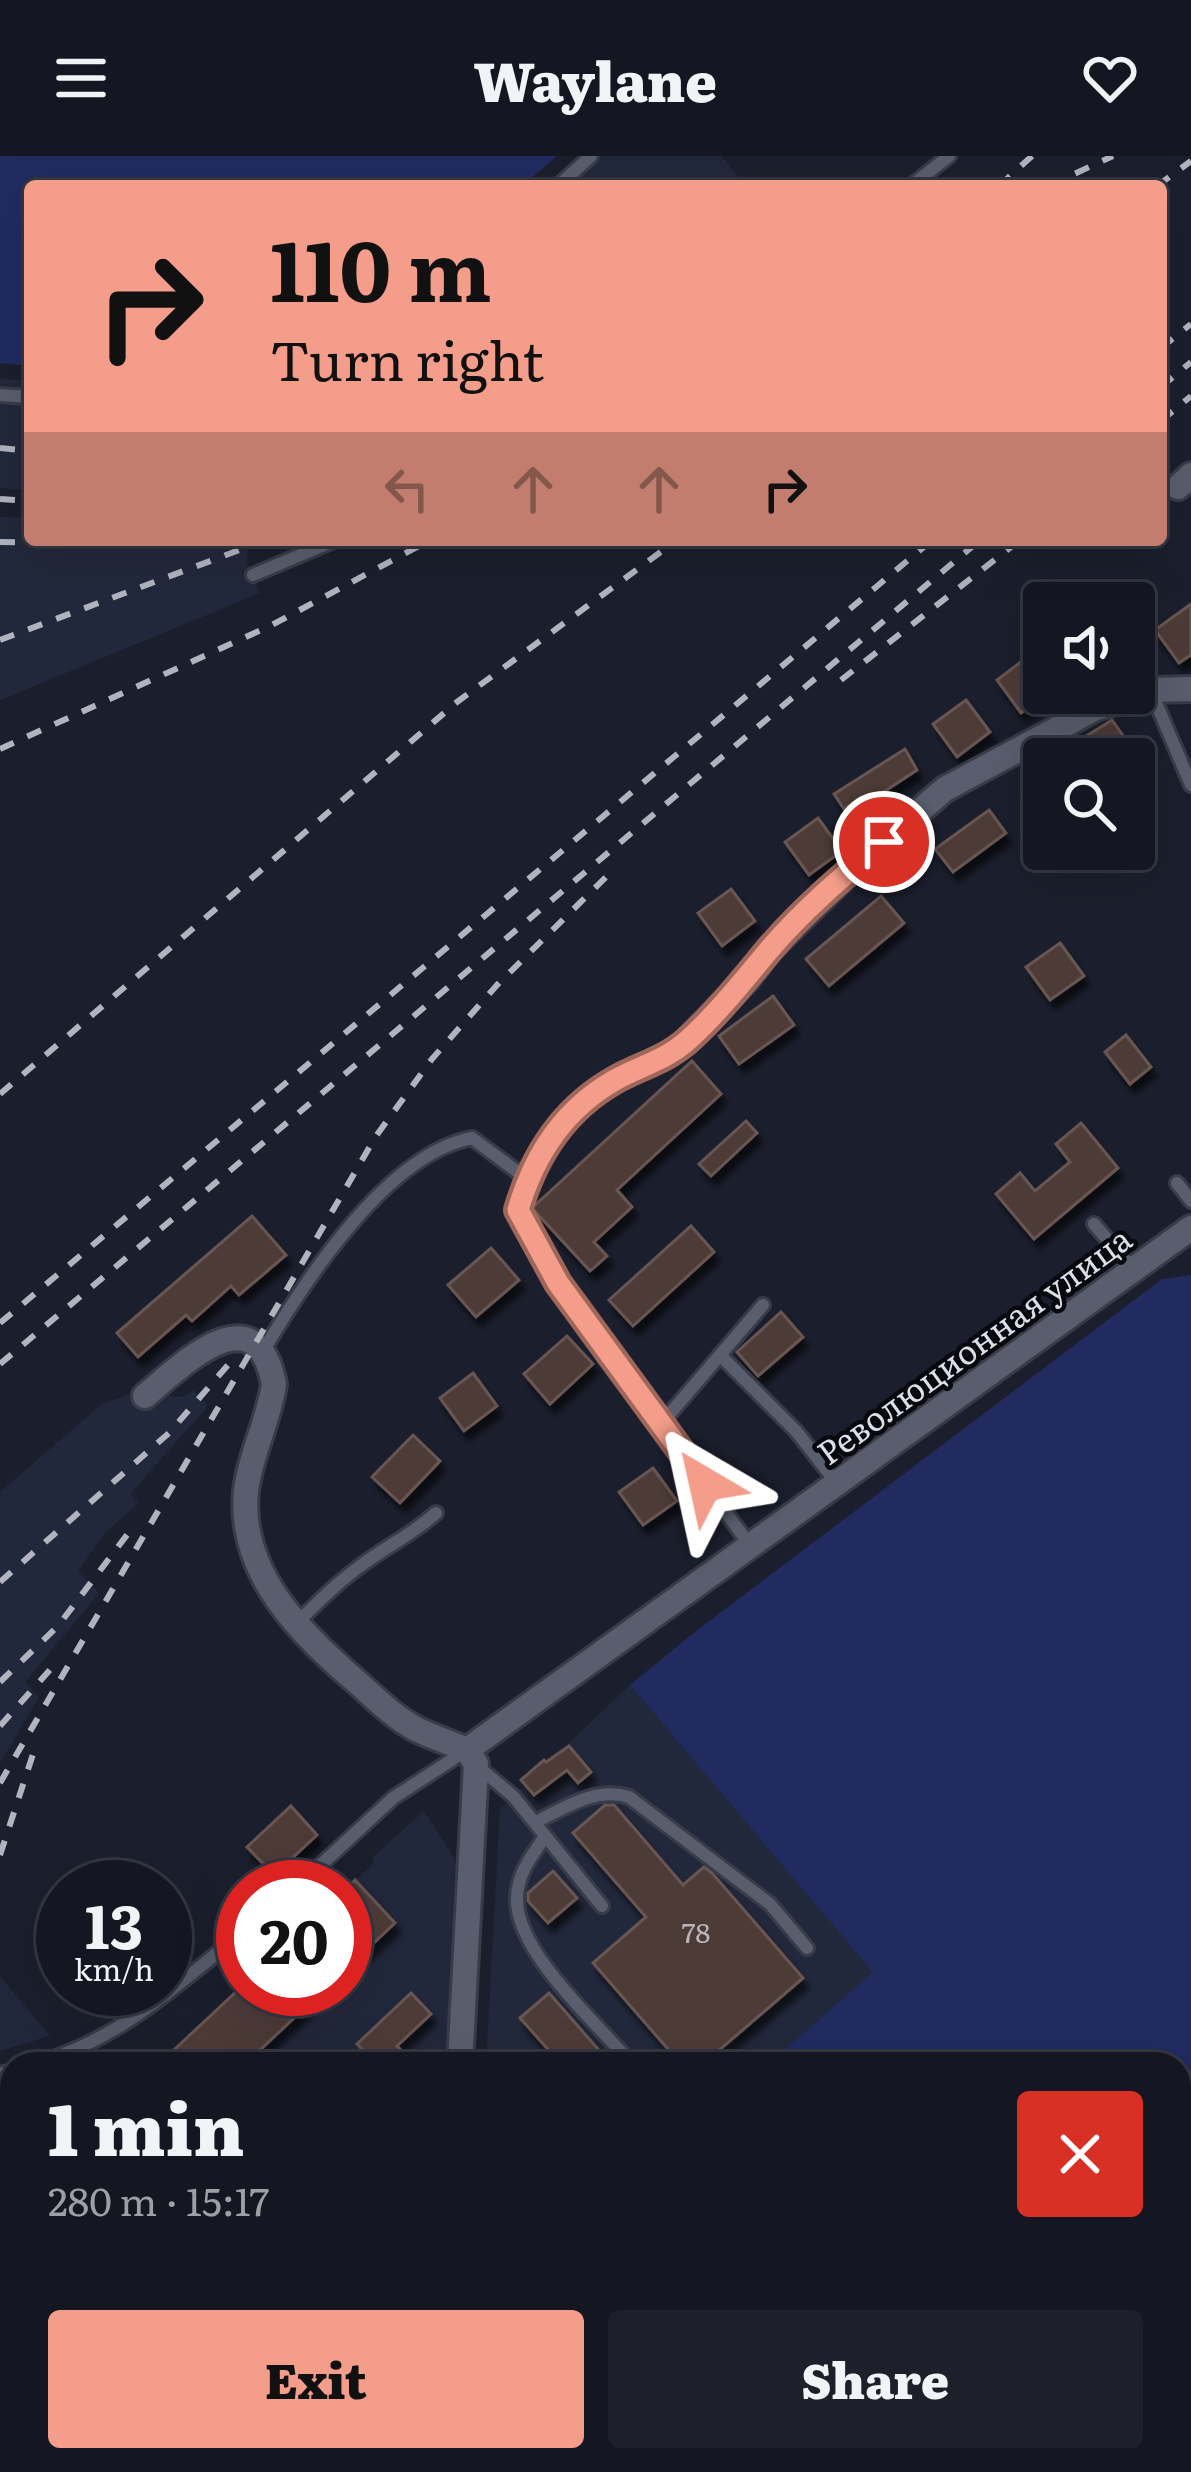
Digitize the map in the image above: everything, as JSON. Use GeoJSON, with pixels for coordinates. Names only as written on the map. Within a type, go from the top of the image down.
{"type":"FeatureCollection","features":[{"type":"Feature","properties":{"kind":"street"},"geometry":{"type":"LineString","coordinates":[[1155,690],[1191,689]]}},
{"type":"Feature","properties":{"kind":"street"},"geometry":{"type":"LineString","coordinates":[[686,1042],[770,949],[853,868],[945,789],[1085,714]]}},
{"type":"Feature","properties":{"kind":"street","name":"Революционная улица"},"geometry":{"type":"LineString","coordinates":[[471,1757],[749,1544],[1134,1270],[1187,1239]]}},
{"type":"Feature","properties":{"kind":"street"},"geometry":{"type":"LineString","coordinates":[[146,1396],[208,1342],[228,1337],[254,1346],[271,1366],[274,1384],[246,1490],[248,1533],[258,1566],[313,1644],[392,1712],[471,1757],[460,2052]]}},
{"type":"Feature","properties":{"kind":"lane"},"geometry":{"type":"LineString","coordinates":[[565,180],[591,156]]}},
{"type":"Feature","properties":{"kind":"lane"},"geometry":{"type":"LineString","coordinates":[[919,180],[949,156]]}},
{"type":"Feature","properties":{"kind":"lane"},"geometry":{"type":"LineString","coordinates":[[253,575],[322,546]]}},
{"type":"Feature","properties":{"kind":"lane"},"geometry":{"type":"LineString","coordinates":[[1155,702],[1191,785]]}},
{"type":"Feature","properties":{"kind":"lane"},"geometry":{"type":"LineString","coordinates":[[686,1042],[656,1063],[618,1078],[561,1122],[527,1179],[518,1210],[558,1283],[749,1544]]}},
{"type":"Feature","properties":{"kind":"lane"},"geometry":{"type":"LineString","coordinates":[[261,1354],[321,1260],[376,1199],[434,1149],[472,1138],[527,1179]]}},
{"type":"Feature","properties":{"kind":"lane"},"geometry":{"type":"LineString","coordinates":[[1177,1183],[1191,1201]]}},
{"type":"Feature","properties":{"kind":"lane"},"geometry":{"type":"LineString","coordinates":[[1094,1224],[1134,1270]]}},
{"type":"Feature","properties":{"kind":"lane"},"geometry":{"type":"LineString","coordinates":[[661,1424],[763,1305]]}},
{"type":"Feature","properties":{"kind":"lane"},"geometry":{"type":"LineString","coordinates":[[720,1355],[796,1431],[836,1482]]}},
{"type":"Feature","properties":{"kind":"lane"},"geometry":{"type":"LineString","coordinates":[[296,1624],[330,1588],[413,1534],[436,1513]]}},
{"type":"Feature","properties":{"kind":"lane"},"geometry":{"type":"LineString","coordinates":[[326,1860],[393,1798],[471,1757],[536,1822],[602,1906]]}},
{"type":"Feature","properties":{"kind":"lane"},"geometry":{"type":"LineString","coordinates":[[536,1822],[587,1797],[612,1792],[629,1797],[770,1904],[807,1948]]}},
{"type":"Feature","properties":{"kind":"lane"},"geometry":{"type":"LineString","coordinates":[[544,1838],[522,1871],[517,1898],[520,1927],[539,1957],[622,2052]]}},
{"type":"Feature","properties":{"kind":"lane"},"geometry":{"type":"LineString","coordinates":[[74,2052],[125,2026],[216,1954]]}},
{"type":"Feature","properties":{"kind":"shaded area"},"geometry":{"type":"Polygon","coordinates":[[[0,156],[557,156],[529,180],[24,180],[24,365],[0,363],[0,156]]]}},
{"type":"Feature","properties":{"kind":"shaded area"},"geometry":{"type":"Polygon","coordinates":[[[598,156],[721,156],[741,180],[568,180],[598,156]]]}},
{"type":"Feature","properties":{"kind":"shaded area"},"geometry":{"type":"Polygon","coordinates":[[[0,378],[24,380],[24,490],[0,488],[0,378]]]}},
{"type":"Feature","properties":{"kind":"shaded area"},"geometry":{"type":"Polygon","coordinates":[[[0,517],[24,518],[24,546],[248,546],[247,562],[260,593],[0,700],[0,517]]]}},
{"type":"Feature","properties":{"kind":"shaded area"},"geometry":{"type":"Polygon","coordinates":[[[1191,1275],[1191,2052],[783,2052],[873,1972],[630,1685],[1162,1279],[1191,1275]]]}},
{"type":"Feature","properties":{"kind":"shaded area"},"geometry":{"type":"Polygon","coordinates":[[[193,1390],[208,1406],[130,1494],[138,1503],[104,1534],[78,1571],[99,1593],[25,1682],[39,1697],[0,1763],[0,1492],[102,1404],[137,1392],[156,1406],[169,1396],[184,1397],[193,1390]]]}},
{"type":"Feature","properties":{"kind":"shaded area"},"geometry":{"type":"Polygon","coordinates":[[[630,1685],[874,1972],[783,2052],[487,2052],[500,1809],[630,1685]]]}},
{"type":"Feature","properties":{"kind":"shaded area"},"geometry":{"type":"Polygon","coordinates":[[[424,1811],[455,1859],[447,2052],[172,2052],[216,2010],[216,2016],[372,2016],[373,1857],[424,1811]]]}},
{"type":"Feature","properties":{"kind":"shaded area"},"geometry":{"type":"Polygon","coordinates":[[[0,1976],[50,2036],[0,2051],[0,1976]]]}},
{"type":"Feature","properties":{"kind":"building"},"geometry":{"type":"Polygon","coordinates":[[[1191,604],[1191,655],[1179,663],[1155,630],[1191,604]]]}},
{"type":"Feature","properties":{"kind":"building"},"geometry":{"type":"Polygon","coordinates":[[[1023,660],[1023,712],[1021,713],[997,680],[1023,660]]]}},
{"type":"Feature","properties":{"kind":"building"},"geometry":{"type":"Polygon","coordinates":[[[966,700],[990,732],[957,757],[933,724],[966,700]]]}},
{"type":"Feature","properties":{"kind":"building"},"geometry":{"type":"Polygon","coordinates":[[[1112,720],[1125,738],[1083,738],[1112,720]]]}},
{"type":"Feature","properties":{"kind":"building"},"geometry":{"type":"Polygon","coordinates":[[[905,749],[917,770],[865,804],[861,797],[844,809],[834,794],[905,749]]]}},
{"type":"Feature","properties":{"kind":"building"},"geometry":{"type":"Polygon","coordinates":[[[989,810],[1006,833],[953,872],[935,849],[989,810]]]}},
{"type":"Feature","properties":{"kind":"building"},"geometry":{"type":"Polygon","coordinates":[[[818,818],[842,851],[809,875],[785,842],[818,818]]]}},
{"type":"Feature","properties":{"kind":"building"},"geometry":{"type":"Polygon","coordinates":[[[731,889],[755,921],[722,946],[698,913],[731,889]]]}},
{"type":"Feature","properties":{"kind":"building"},"geometry":{"type":"Polygon","coordinates":[[[881,896],[904,923],[829,986],[806,959],[881,896]]]}},
{"type":"Feature","properties":{"kind":"building"},"geometry":{"type":"Polygon","coordinates":[[[1060,943],[1084,976],[1050,1000],[1026,967],[1060,943]]]}},
{"type":"Feature","properties":{"kind":"building"},"geometry":{"type":"Polygon","coordinates":[[[773,996],[794,1025],[739,1064],[719,1036],[773,996]]]}},
{"type":"Feature","properties":{"kind":"building"},"geometry":{"type":"Polygon","coordinates":[[[1126,1035],[1151,1067],[1130,1084],[1105,1052],[1126,1035]]]}},
{"type":"Feature","properties":{"kind":"building"},"geometry":{"type":"Polygon","coordinates":[[[692,1061],[721,1094],[617,1190],[632,1207],[594,1242],[607,1256],[590,1271],[532,1208],[692,1061]]]}},
{"type":"Feature","properties":{"kind":"building"},"geometry":{"type":"Polygon","coordinates":[[[746,1121],[757,1133],[711,1176],[699,1164],[746,1121]]]}},
{"type":"Feature","properties":{"kind":"building"},"geometry":{"type":"Polygon","coordinates":[[[1081,1123],[1118,1168],[1034,1239],[996,1194],[1020,1173],[1035,1191],[1070,1162],[1056,1144],[1081,1123]]]}},
{"type":"Feature","properties":{"kind":"building"},"geometry":{"type":"Polygon","coordinates":[[[252,1216],[286,1255],[239,1295],[231,1286],[192,1321],[186,1315],[138,1357],[117,1333],[252,1216]]]}},
{"type":"Feature","properties":{"kind":"building"},"geometry":{"type":"Polygon","coordinates":[[[691,1226],[714,1252],[633,1326],[609,1300],[691,1226]]]}},
{"type":"Feature","properties":{"kind":"building"},"geometry":{"type":"Polygon","coordinates":[[[491,1248],[519,1280],[476,1317],[448,1285],[491,1248]]]}},
{"type":"Feature","properties":{"kind":"building"},"geometry":{"type":"Polygon","coordinates":[[[781,1312],[803,1337],[758,1376],[737,1352],[781,1312]]]}},
{"type":"Feature","properties":{"kind":"building"},"geometry":{"type":"Polygon","coordinates":[[[567,1336],[593,1364],[550,1404],[524,1374],[567,1336]]]}},
{"type":"Feature","properties":{"kind":"building"},"geometry":{"type":"Polygon","coordinates":[[[473,1373],[497,1406],[464,1431],[440,1398],[473,1373]]]}},
{"type":"Feature","properties":{"kind":"building"},"geometry":{"type":"Polygon","coordinates":[[[413,1435],[440,1461],[400,1503],[372,1477],[413,1435]]]}},
{"type":"Feature","properties":{"kind":"building"},"geometry":{"type":"Polygon","coordinates":[[[653,1468],[677,1501],[643,1525],[619,1492],[653,1468]]]}},
{"type":"Feature","properties":{"kind":"building"},"geometry":{"type":"Polygon","coordinates":[[[569,1746],[591,1772],[578,1783],[567,1770],[534,1795],[521,1780],[569,1746]]]}},
{"type":"Feature","properties":{"kind":"building"},"geometry":{"type":"Polygon","coordinates":[[[605,1805],[614,1805],[683,1885],[704,1867],[712,1873],[803,1978],[717,2052],[671,2052],[593,1963],[646,1917],[573,1833],[605,1805]]]}},
{"type":"Feature","properties":{"kind":"building"},"geometry":{"type":"Polygon","coordinates":[[[291,1806],[317,1835],[290,1860],[260,1860],[247,1847],[291,1806]]]}},
{"type":"Feature","properties":{"kind":"building"},"geometry":{"type":"Polygon","coordinates":[[[553,1871],[577,1898],[548,1923],[528,1901],[528,1893],[553,1871]]]}},
{"type":"Feature","properties":{"kind":"building"},"geometry":{"type":"Polygon","coordinates":[[[372,1898],[395,1923],[372,1945],[372,1898]]]}},
{"type":"Feature","properties":{"kind":"building"},"geometry":{"type":"Polygon","coordinates":[[[411,1993],[431,2014],[397,2046],[403,2052],[365,2052],[357,2044],[411,1993]]]}},
{"type":"Feature","properties":{"kind":"building"},"geometry":{"type":"Polygon","coordinates":[[[549,1993],[598,2049],[550,2052],[520,2018],[549,1993]]]}},
{"type":"Feature","properties":{"kind":"building"},"geometry":{"type":"Polygon","coordinates":[[[216,2011],[216,2016],[296,2016],[258,2052],[172,2052],[216,2011]]]}},
{"type":"Feature","properties":{"kind":"railway"},"geometry":{"type":"LineString","coordinates":[[1006,180],[1032,156]]}},
{"type":"Feature","properties":{"kind":"railway"},"geometry":{"type":"LineString","coordinates":[[1061,180],[1113,156]]}},
{"type":"Feature","properties":{"kind":"railway"},"geometry":{"type":"LineString","coordinates":[[1165,180],[1191,161]]}},
{"type":"Feature","properties":{"kind":"railway"},"geometry":{"type":"LineString","coordinates":[[1167,343],[1191,324]]}},
{"type":"Feature","properties":{"kind":"railway"},"geometry":{"type":"LineString","coordinates":[[1167,382],[1191,362]]}},
{"type":"Feature","properties":{"kind":"railway"},"geometry":{"type":"LineString","coordinates":[[1167,416],[1191,396]]}},
{"type":"Feature","properties":{"kind":"railway"},"geometry":{"type":"LineString","coordinates":[[0,448],[24,450]]}},
{"type":"Feature","properties":{"kind":"railway"},"geometry":{"type":"LineString","coordinates":[[0,499],[24,501]]}},
{"type":"Feature","properties":{"kind":"railway"},"geometry":{"type":"LineString","coordinates":[[0,542],[24,542]]}},
{"type":"Feature","properties":{"kind":"railway"},"geometry":{"type":"LineString","coordinates":[[0,640],[250,546]]}},
{"type":"Feature","properties":{"kind":"railway"},"geometry":{"type":"LineString","coordinates":[[0,749],[270,626],[419,546]]}},
{"type":"Feature","properties":{"kind":"railway"},"geometry":{"type":"LineString","coordinates":[[0,1094],[457,702],[669,546]]}},
{"type":"Feature","properties":{"kind":"railway"},"geometry":{"type":"LineString","coordinates":[[0,1323],[925,546]]}},
{"type":"Feature","properties":{"kind":"railway"},"geometry":{"type":"LineString","coordinates":[[0,1364],[973,546]]}},
{"type":"Feature","properties":{"kind":"railway"},"geometry":{"type":"LineString","coordinates":[[841,680],[1012,546]]}},
{"type":"Feature","properties":{"kind":"railway"},"geometry":{"type":"LineString","coordinates":[[0,1783],[376,1136],[432,1059],[497,985],[608,875]]}},
{"type":"Feature","properties":{"kind":"railway"},"geometry":{"type":"LineString","coordinates":[[0,1582],[169,1433],[234,1358]]}},
{"type":"Feature","properties":{"kind":"railway"},"geometry":{"type":"LineString","coordinates":[[0,1682],[58,1626],[136,1523]]}},
{"type":"Feature","properties":{"kind":"railway"},"geometry":{"type":"LineString","coordinates":[[0,1726],[56,1663]]}},
{"type":"Feature","properties":{"kind":"railway"},"geometry":{"type":"LineString","coordinates":[[0,1855],[36,1745]]}},
{"type":"Feature","properties":{"kind":"route"},"geometry":{"type":"LineString","coordinates":[[705,1484],[558,1283],[518,1210],[527,1179],[561,1122],[593,1094],[656,1063],[686,1042],[770,949],[884,842]]}}]}
